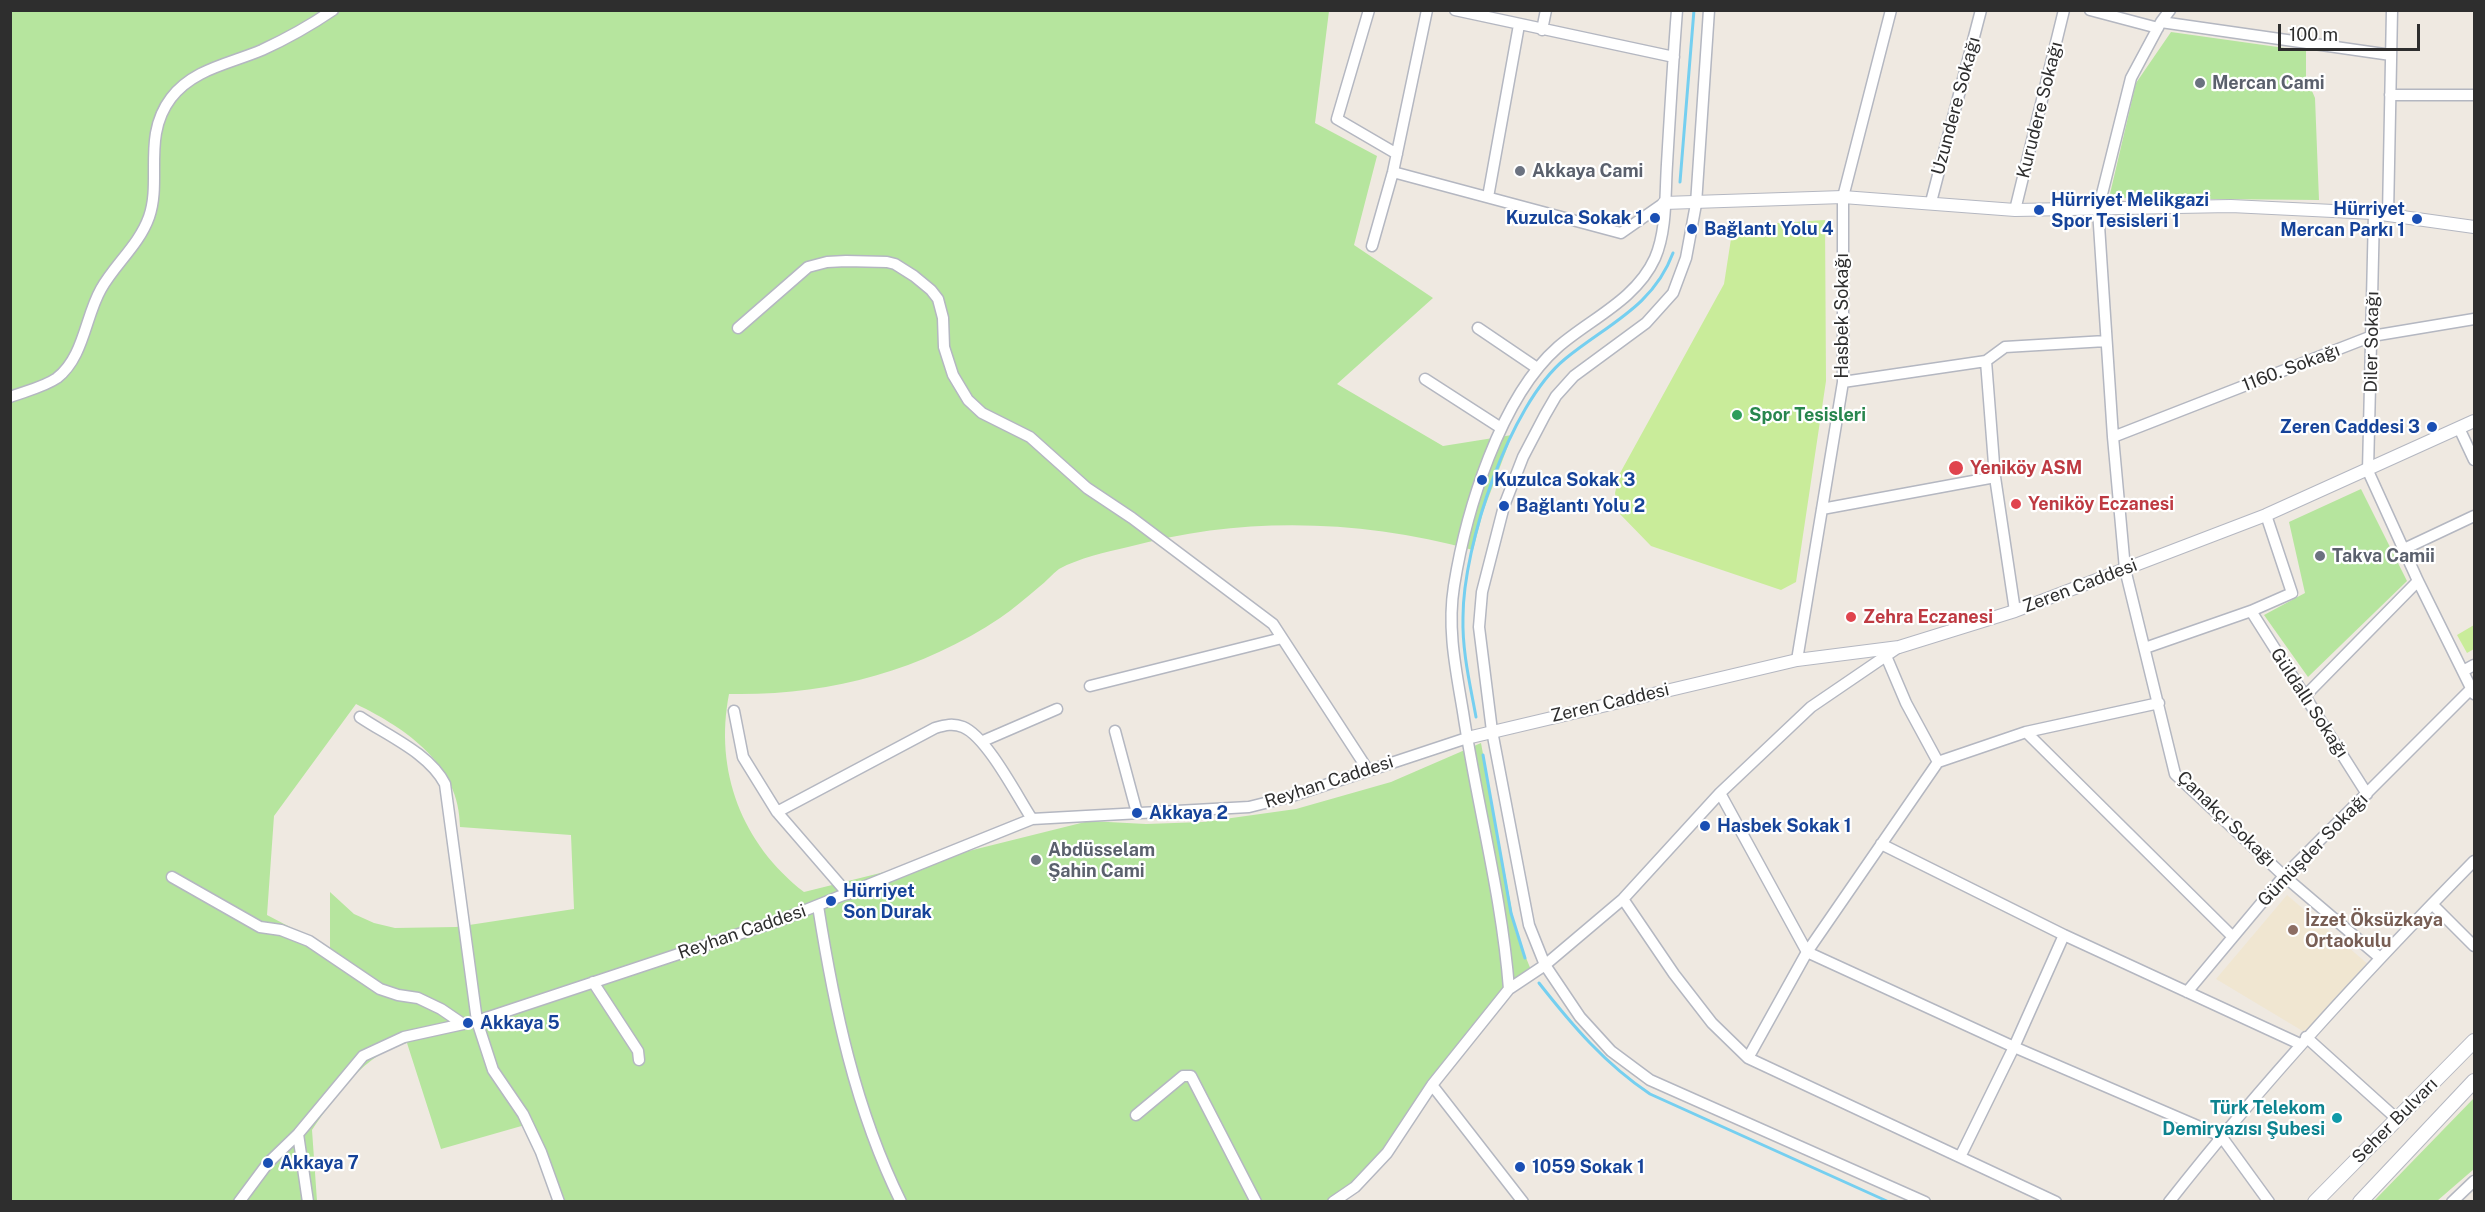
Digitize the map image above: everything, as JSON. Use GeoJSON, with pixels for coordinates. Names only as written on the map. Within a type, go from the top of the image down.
{"type":"FeatureCollection","features":[{"type":"Feature","properties":{"kind":"main road","name":"Seher Bulvarı"},"geometry":{"type":"LineString","coordinates":[[2315,1202],[2475,1041]]}},
{"type":"Feature","properties":{"kind":"main road","name":"Seher Bulvarı"},"geometry":{"type":"LineString","coordinates":[[2360,1202],[2475,1081]]}},
{"type":"Feature","properties":{"kind":"street"},"geometry":{"type":"LineString","coordinates":[[10,397],[57,378],[69,365],[100,290],[137,241],[149,216],[153,182],[153,149],[160,118],[169,101],[182,86],[198,74],[262,50],[333,10]]}},
{"type":"Feature","properties":{"kind":"street"},"geometry":{"type":"LineString","coordinates":[[1369,10],[1337,118],[1396,154]]}},
{"type":"Feature","properties":{"kind":"street"},"geometry":{"type":"LineString","coordinates":[[1372,246],[1393,172],[1426,10]]}},
{"type":"Feature","properties":{"kind":"street"},"geometry":{"type":"LineString","coordinates":[[1455,10],[1674,57]]}},
{"type":"Feature","properties":{"kind":"street"},"geometry":{"type":"LineString","coordinates":[[1542,30],[1546,10]]}},
{"type":"Feature","properties":{"kind":"street"},"geometry":{"type":"LineString","coordinates":[[1509,989],[1500,908],[1467,738],[1453,649],[1452,598],[1465,536],[1482,480],[1501,428],[1517,396],[1537,368],[1567,339],[1620,301],[1644,275],[1658,250],[1664,203],[1677,10]]}},
{"type":"Feature","properties":{"kind":"street"},"geometry":{"type":"LineString","coordinates":[[1709,10],[1696,204],[1686,258],[1672,293],[1646,323],[1574,376],[1556,396],[1523,457],[1504,506],[1482,592],[1479,627],[1492,731],[1529,925],[1545,965],[1580,1017],[1611,1051],[1650,1080],[1925,1202]]}},
{"type":"Feature","properties":{"kind":"street","name":"Hasbek Sokağı"},"geometry":{"type":"LineString","coordinates":[[1797,660],[1843,382],[1843,197],[1891,10]]}},
{"type":"Feature","properties":{"kind":"street","name":"Uzundere Sokağı"},"geometry":{"type":"LineString","coordinates":[[1931,202],[1981,10]]}},
{"type":"Feature","properties":{"kind":"street","name":"Kurudere Sokağı"},"geometry":{"type":"LineString","coordinates":[[2015,210],[2064,10]]}},
{"type":"Feature","properties":{"kind":"street"},"geometry":{"type":"LineString","coordinates":[[2090,10],[2160,25],[2391,55]]}},
{"type":"Feature","properties":{"kind":"street","name":"Çanakçı Sokağı"},"geometry":{"type":"LineString","coordinates":[[2170,10],[2131,78],[2098,210],[2113,437],[2125,569],[2175,774],[2284,876],[2379,957]]}},
{"type":"Feature","properties":{"kind":"street"},"geometry":{"type":"LineString","coordinates":[[2388,215],[2392,10]]}},
{"type":"Feature","properties":{"kind":"street"},"geometry":{"type":"LineString","coordinates":[[1488,197],[1519,25]]}},
{"type":"Feature","properties":{"kind":"street"},"geometry":{"type":"LineString","coordinates":[[2390,95],[2475,95]]}},
{"type":"Feature","properties":{"kind":"street"},"geometry":{"type":"LineString","coordinates":[[1393,172],[1621,233],[1664,203],[1696,204],[1843,197],[2015,210],[2231,206],[2374,213],[2475,227]]}},
{"type":"Feature","properties":{"kind":"street","name":"Diler Sokağı"},"geometry":{"type":"LineString","coordinates":[[2368,471],[2374,213]]}},
{"type":"Feature","properties":{"kind":"street"},"geometry":{"type":"LineString","coordinates":[[738,328],[808,267],[826,262],[846,261],[895,264],[932,290],[938,299],[943,318],[944,347],[953,375],[968,400],[982,414],[1030,438],[1087,488],[1132,518],[1273,624],[1368,770]]}},
{"type":"Feature","properties":{"kind":"street","name":"1160. Sokağı"},"geometry":{"type":"LineString","coordinates":[[2113,437],[2372,336],[2475,319]]}},
{"type":"Feature","properties":{"kind":"street"},"geometry":{"type":"LineString","coordinates":[[1478,328],[1537,368]]}},
{"type":"Feature","properties":{"kind":"street"},"geometry":{"type":"LineString","coordinates":[[1843,382],[1986,361],[2006,347],[2106,341]]}},
{"type":"Feature","properties":{"kind":"street"},"geometry":{"type":"LineString","coordinates":[[1986,361],[1995,477],[2015,611]]}},
{"type":"Feature","properties":{"kind":"street"},"geometry":{"type":"LineString","coordinates":[[1425,380],[1501,428]]}},
{"type":"Feature","properties":{"kind":"street","name":"Zeren Caddesi"},"geometry":{"type":"LineString","coordinates":[[1467,738],[1797,660],[1899,647],[2015,611],[2266,515],[2475,421]]}},
{"type":"Feature","properties":{"kind":"street"},"geometry":{"type":"LineString","coordinates":[[2459,428],[2475,460]]}},
{"type":"Feature","properties":{"kind":"street"},"geometry":{"type":"LineString","coordinates":[[2368,471],[2418,581],[2473,691]]}},
{"type":"Feature","properties":{"kind":"street"},"geometry":{"type":"LineString","coordinates":[[1822,509],[1995,477]]}},
{"type":"Feature","properties":{"kind":"street"},"geometry":{"type":"LineString","coordinates":[[2145,648],[2251,612],[2292,592],[2266,515]]}},
{"type":"Feature","properties":{"kind":"street"},"geometry":{"type":"LineString","coordinates":[[2404,549],[2475,516]]}},
{"type":"Feature","properties":{"kind":"street"},"geometry":{"type":"LineString","coordinates":[[2305,696],[2418,581]]}},
{"type":"Feature","properties":{"kind":"street","name":"Güldallı Sokağı"},"geometry":{"type":"LineString","coordinates":[[2251,612],[2367,794]]}},
{"type":"Feature","properties":{"kind":"street"},"geometry":{"type":"LineString","coordinates":[[1090,687],[1282,638]]}},
{"type":"Feature","properties":{"kind":"street"},"geometry":{"type":"LineString","coordinates":[[1333,1202],[1355,1187],[1387,1153],[1432,1085],[1509,989],[1545,965],[1623,899],[1720,793],[1811,707],[1899,647]]}},
{"type":"Feature","properties":{"kind":"street"},"geometry":{"type":"LineString","coordinates":[[1886,656],[1906,703],[1938,762]]}},
{"type":"Feature","properties":{"kind":"street"},"geometry":{"type":"LineString","coordinates":[[2463,671],[2475,665]]}},
{"type":"Feature","properties":{"kind":"street","name":"Gümüşder Sokağı"},"geometry":{"type":"LineString","coordinates":[[2187,992],[2284,876],[2473,691]]}},
{"type":"Feature","properties":{"kind":"street"},"geometry":{"type":"LineString","coordinates":[[1748,1058],[1807,952],[1938,762],[2026,732],[2159,703]]}},
{"type":"Feature","properties":{"kind":"street"},"geometry":{"type":"LineString","coordinates":[[982,741],[1057,709]]}},
{"type":"Feature","properties":{"kind":"street"},"geometry":{"type":"LineString","coordinates":[[734,711],[743,757],[777,812],[848,894]]}},
{"type":"Feature","properties":{"kind":"street"},"geometry":{"type":"LineString","coordinates":[[360,717],[428,762],[438,771],[445,784],[470,1022],[493,1070],[523,1114],[541,1152],[559,1202]]}},
{"type":"Feature","properties":{"kind":"street"},"geometry":{"type":"LineString","coordinates":[[777,812],[935,728],[956,725],[965,728],[982,741],[1032,819]]}},
{"type":"Feature","properties":{"kind":"street"},"geometry":{"type":"LineString","coordinates":[[1115,731],[1137,813]]}},
{"type":"Feature","properties":{"kind":"street"},"geometry":{"type":"LineString","coordinates":[[2026,732],[2233,937]]}},
{"type":"Feature","properties":{"kind":"street","name":"Reyhan Caddesi"},"geometry":{"type":"LineString","coordinates":[[239,1202],[268,1163],[297,1134],[363,1056],[404,1037],[470,1022],[781,920],[1032,819],[1249,807],[1289,797],[1467,738]]}},
{"type":"Feature","properties":{"kind":"street"},"geometry":{"type":"LineString","coordinates":[[1720,793],[1807,952],[2014,1047],[2221,1136],[2269,1202]]}},
{"type":"Feature","properties":{"kind":"street"},"geometry":{"type":"LineString","coordinates":[[1881,844],[2187,992],[2303,1040],[2397,1119]]}},
{"type":"Feature","properties":{"kind":"street"},"geometry":{"type":"LineString","coordinates":[[2169,1202],[2221,1136],[2303,1040],[2379,957],[2475,861]]}},
{"type":"Feature","properties":{"kind":"street"},"geometry":{"type":"LineString","coordinates":[[171,877],[260,927],[281,930],[309,941],[380,988],[398,995],[418,998],[470,1022]]}},
{"type":"Feature","properties":{"kind":"street"},"geometry":{"type":"LineString","coordinates":[[1623,899],[1674,974],[1712,1023],[1748,1058],[2056,1202]]}},
{"type":"Feature","properties":{"kind":"street"},"geometry":{"type":"LineString","coordinates":[[2432,904],[2475,946]]}},
{"type":"Feature","properties":{"kind":"street"},"geometry":{"type":"LineString","coordinates":[[818,906],[833,999],[857,1092],[901,1202]]}},
{"type":"Feature","properties":{"kind":"street"},"geometry":{"type":"LineString","coordinates":[[1960,1157],[2014,1047],[2064,934]]}},
{"type":"Feature","properties":{"kind":"street"},"geometry":{"type":"LineString","coordinates":[[593,982],[638,1051],[639,1060]]}},
{"type":"Feature","properties":{"kind":"street"},"geometry":{"type":"LineString","coordinates":[[1136,1115],[1183,1076],[1191,1076],[1257,1202]]}},
{"type":"Feature","properties":{"kind":"street"},"geometry":{"type":"LineString","coordinates":[[1432,1085],[1524,1202]]}},
{"type":"Feature","properties":{"kind":"street"},"geometry":{"type":"LineString","coordinates":[[297,1134],[308,1202]]}},
{"type":"Feature","properties":{"kind":"street"},"geometry":{"type":"LineString","coordinates":[[2452,1202],[2475,1181]]}},
{"type":"Feature","properties":{"kind":"shaded area","name":"İzzet Öksüzkaya Ortaokulu"},"geometry":{"type":"Polygon","coordinates":[[[2287,895],[2369,965],[2306,1033],[2216,979],[2287,895]]]}},
{"type":"Feature","properties":{"kind":"green space"},"geometry":{"type":"Polygon","coordinates":[[[10,11],[1329,11],[1315,123],[1377,156],[1354,245],[1433,298],[1337,384],[1443,446],[1512,435],[1483,512],[1473,550],[1387,532],[1300,525],[1214,530],[1171,537],[1102,553],[1067,565],[1056,571],[1000,618],[937,653],[904,666],[870,677],[801,691],[729,694],[725,723],[730,778],[749,829],[764,852],[782,873],[804,892],[1089,821],[1146,824],[1203,822],[1296,809],[1391,782],[1481,743],[1516,933],[1531,970],[1415,1113],[1338,1201],[553,1201],[525,1125],[441,1149],[407,1043],[392,1048],[365,1066],[341,1090],[312,1130],[317,1201],[11,1201],[10,11]],[[356,704],[274,816],[267,915],[330,948],[330,892],[354,914],[374,923],[395,928],[456,927],[574,909],[571,835],[460,827],[458,805],[441,767],[411,738],[356,704]]]}},
{"type":"Feature","properties":{"kind":"green space"},"geometry":{"type":"Polygon","coordinates":[[[2171,32],[2306,51],[2306,77],[2315,98],[2319,200],[2109,198],[2136,83],[2171,32]]]}},
{"type":"Feature","properties":{"kind":"green space","name":"Spor Tesisleri"},"geometry":{"type":"Polygon","coordinates":[[[1825,220],[1826,381],[1796,582],[1781,590],[1651,546],[1618,512],[1615,493],[1619,475],[1724,284],[1733,226],[1825,220]]]}},
{"type":"Feature","properties":{"kind":"green space"},"geometry":{"type":"Polygon","coordinates":[[[2361,489],[2407,581],[2308,677],[2264,615],[2305,593],[2289,522],[2361,489]]]}},
{"type":"Feature","properties":{"kind":"green space"},"geometry":{"type":"Polygon","coordinates":[[[2474,625],[2474,649],[2467,653],[2457,635],[2474,625]]]}},
{"type":"Feature","properties":{"kind":"green space"},"geometry":{"type":"Polygon","coordinates":[[[2474,1098],[2474,1169],[2437,1201],[2373,1202],[2474,1098]]]}},
{"type":"Feature","properties":{"kind":"waterway"},"geometry":{"type":"LineString","coordinates":[[1680,182],[1694,10]]}},
{"type":"Feature","properties":{"kind":"waterway"},"geometry":{"type":"LineString","coordinates":[[1476,717],[1464,642],[1465,587],[1481,516],[1508,442],[1525,409],[1545,380],[1565,359],[1627,314],[1641,301],[1664,272],[1673,253]]}},
{"type":"Feature","properties":{"kind":"waterway"},"geometry":{"type":"LineString","coordinates":[[1483,755],[1511,913],[1525,958]]}},
{"type":"Feature","properties":{"kind":"waterway"},"geometry":{"type":"LineString","coordinates":[[1539,983],[1590,1043],[1618,1070],[1650,1094],[1889,1202]]}},
{"type":"Feature","properties":{"kind":"place","name":"Mercan Cami"},"geometry":{"type":"Point","coordinates":[2200,83]}},
{"type":"Feature","properties":{"kind":"place","name":"Akkaya Cami"},"geometry":{"type":"Point","coordinates":[1520,171]}},
{"type":"Feature","properties":{"kind":"place","name":"Hürriyet Melikgazi Spor Tesisleri 1"},"geometry":{"type":"Point","coordinates":[2039,210]}},
{"type":"Feature","properties":{"kind":"place","name":"Kuzulca Sokak 1"},"geometry":{"type":"Point","coordinates":[1655,218]}},
{"type":"Feature","properties":{"kind":"place","name":"Hürriyet Mercan Parkı 1"},"geometry":{"type":"Point","coordinates":[2417,219]}},
{"type":"Feature","properties":{"kind":"place","name":"Bağlantı Yolu 4"},"geometry":{"type":"Point","coordinates":[1692,229]}},
{"type":"Feature","properties":{"kind":"place","name":"Spor Tesisleri"},"geometry":{"type":"Point","coordinates":[1737,415]}},
{"type":"Feature","properties":{"kind":"place","name":"Zeren Caddesi 3"},"geometry":{"type":"Point","coordinates":[2432,427]}},
{"type":"Feature","properties":{"kind":"place","name":"Yeniköy ASM"},"geometry":{"type":"Point","coordinates":[1956,468]}},
{"type":"Feature","properties":{"kind":"place","name":"Kuzulca Sokak 3"},"geometry":{"type":"Point","coordinates":[1482,480]}},
{"type":"Feature","properties":{"kind":"place","name":"Yeniköy Eczanesi"},"geometry":{"type":"Point","coordinates":[2016,504]}},
{"type":"Feature","properties":{"kind":"place","name":"Bağlantı Yolu 2"},"geometry":{"type":"Point","coordinates":[1504,506]}},
{"type":"Feature","properties":{"kind":"place","name":"Takva Camii"},"geometry":{"type":"Point","coordinates":[2320,556]}},
{"type":"Feature","properties":{"kind":"place","name":"Zehra Eczanesi"},"geometry":{"type":"Point","coordinates":[1851,617]}},
{"type":"Feature","properties":{"kind":"place","name":"Akkaya 2"},"geometry":{"type":"Point","coordinates":[1137,813]}},
{"type":"Feature","properties":{"kind":"place","name":"Hasbek Sokak 1"},"geometry":{"type":"Point","coordinates":[1705,826]}},
{"type":"Feature","properties":{"kind":"place","name":"Abdüsselam Şahin Cami"},"geometry":{"type":"Point","coordinates":[1036,860]}},
{"type":"Feature","properties":{"kind":"place","name":"Hürriyet Son Durak"},"geometry":{"type":"Point","coordinates":[831,901]}},
{"type":"Feature","properties":{"kind":"place","name":"İzzet Öksüzkaya Ortaokulu"},"geometry":{"type":"Point","coordinates":[2293,930]}},
{"type":"Feature","properties":{"kind":"place","name":"Akkaya 5"},"geometry":{"type":"Point","coordinates":[468,1023]}},
{"type":"Feature","properties":{"kind":"place","name":"Türk Telekom Demiryazısı Şubesi"},"geometry":{"type":"Point","coordinates":[2337,1118]}},
{"type":"Feature","properties":{"kind":"place","name":"Akkaya 7"},"geometry":{"type":"Point","coordinates":[268,1163]}},
{"type":"Feature","properties":{"kind":"place","name":"1059 Sokak 1"},"geometry":{"type":"Point","coordinates":[1520,1167]}}]}
